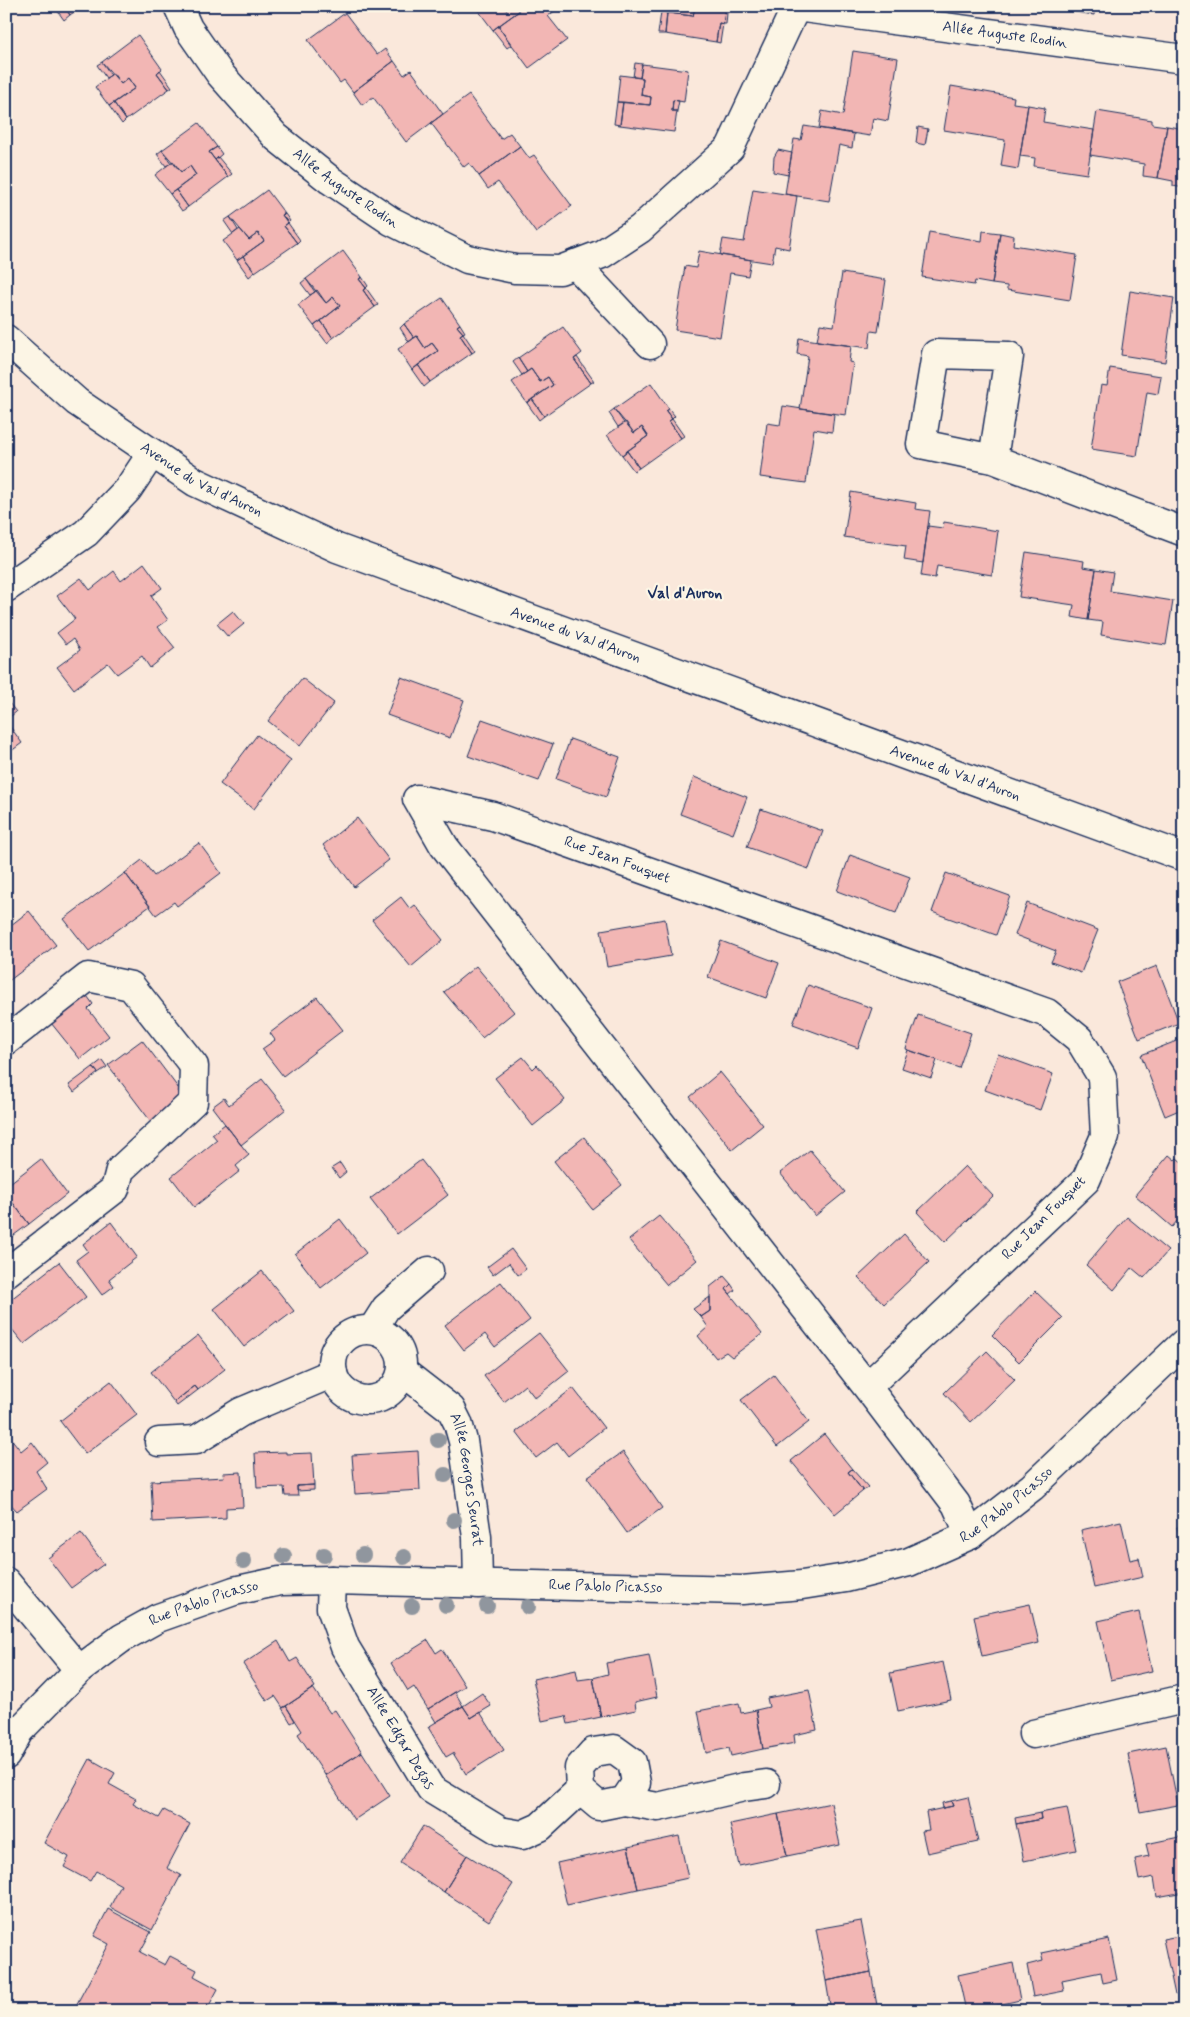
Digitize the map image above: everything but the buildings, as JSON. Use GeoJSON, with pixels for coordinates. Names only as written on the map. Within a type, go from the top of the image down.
{"type":"FeatureCollection","features":[{"type":"Feature","properties":{"kind":"street","name":"Allée Auguste Rodin"},"geometry":{"type":"LineString","coordinates":[[178,6],[188,28],[220,74],[276,137],[330,180],[391,221],[467,258],[515,269],[560,270],[602,254],[640,229],[730,148],[796,7],[1183,57]]}},
{"type":"Feature","properties":{"kind":"street"},"geometry":{"type":"LineString","coordinates":[[575,264],[650,344]]}},
{"type":"Feature","properties":{"kind":"street","name":"Avenue du Val d'Auron"},"geometry":{"type":"LineString","coordinates":[[6,339],[77,402],[195,482],[337,548],[1184,857]]}},
{"type":"Feature","properties":{"kind":"street"},"geometry":{"type":"LineString","coordinates":[[6,588],[86,533],[128,489],[152,453]]}},
{"type":"Feature","properties":{"kind":"street"},"geometry":{"type":"LineString","coordinates":[[993,460],[1184,532]]}},
{"type":"Feature","properties":{"kind":"street","name":"Rue Jean Fouquet"},"geometry":{"type":"LineString","coordinates":[[868,1387],[1086,1180],[1105,1136],[1102,1078],[1080,1039],[1047,1013],[493,816],[417,799],[444,846],[868,1387],[956,1504],[970,1534]]}},
{"type":"Feature","properties":{"kind":"street"},"geometry":{"type":"LineString","coordinates":[[6,1041],[88,977],[131,986],[194,1066],[193,1102],[120,1170],[115,1188],[6,1273]]}},
{"type":"Feature","properties":{"kind":"street"},"geometry":{"type":"LineString","coordinates":[[372,1330],[386,1308],[429,1271]]}},
{"type":"Feature","properties":{"kind":"street"},"geometry":{"type":"LineString","coordinates":[[360,1330],[372,1330],[392,1340],[402,1360],[402,1371],[398,1382],[390,1391],[380,1398],[368,1400],[346,1393],[338,1384],[333,1373],[332,1362],[335,1351],[341,1341],[350,1334],[360,1330]]}},
{"type":"Feature","properties":{"kind":"street","name":"Rue Pablo Picasso"},"geometry":{"type":"LineString","coordinates":[[6,1755],[19,1731],[79,1670],[122,1638],[158,1618],[234,1591],[280,1582],[332,1580],[742,1590],[802,1585],[846,1578],[909,1562],[970,1534],[1032,1487],[1180,1352]]}},
{"type":"Feature","properties":{"kind":"street","name":"Allée Georges Seurat"},"geometry":{"type":"LineString","coordinates":[[402,1371],[451,1409],[458,1423],[463,1441],[477,1537],[478,1584]]}},
{"type":"Feature","properties":{"kind":"street"},"geometry":{"type":"LineString","coordinates":[[159,1442],[196,1440],[241,1412],[333,1373]]}},
{"type":"Feature","properties":{"kind":"street","name":"Allée Edgar Degas"},"geometry":{"type":"LineString","coordinates":[[332,1580],[331,1608],[345,1647],[431,1789],[500,1832],[522,1835],[540,1827],[580,1790]]}},
{"type":"Feature","properties":{"kind":"street"},"geometry":{"type":"LineString","coordinates":[[6,1582],[79,1670]]}},
{"type":"Feature","properties":{"kind":"street"},"geometry":{"type":"LineString","coordinates":[[1033,1734],[1184,1699]]}},
{"type":"Feature","properties":{"kind":"street"},"geometry":{"type":"LineString","coordinates":[[624,1801],[636,1783],[632,1762],[614,1749],[593,1752],[579,1768],[580,1790],[599,1806],[624,1801],[658,1808],[744,1787],[766,1784]]}},
{"type":"Feature","properties":{"kind":"district","name":"Val d'Auron"},"geometry":{"type":"Point","coordinates":[685,593]}}]}
